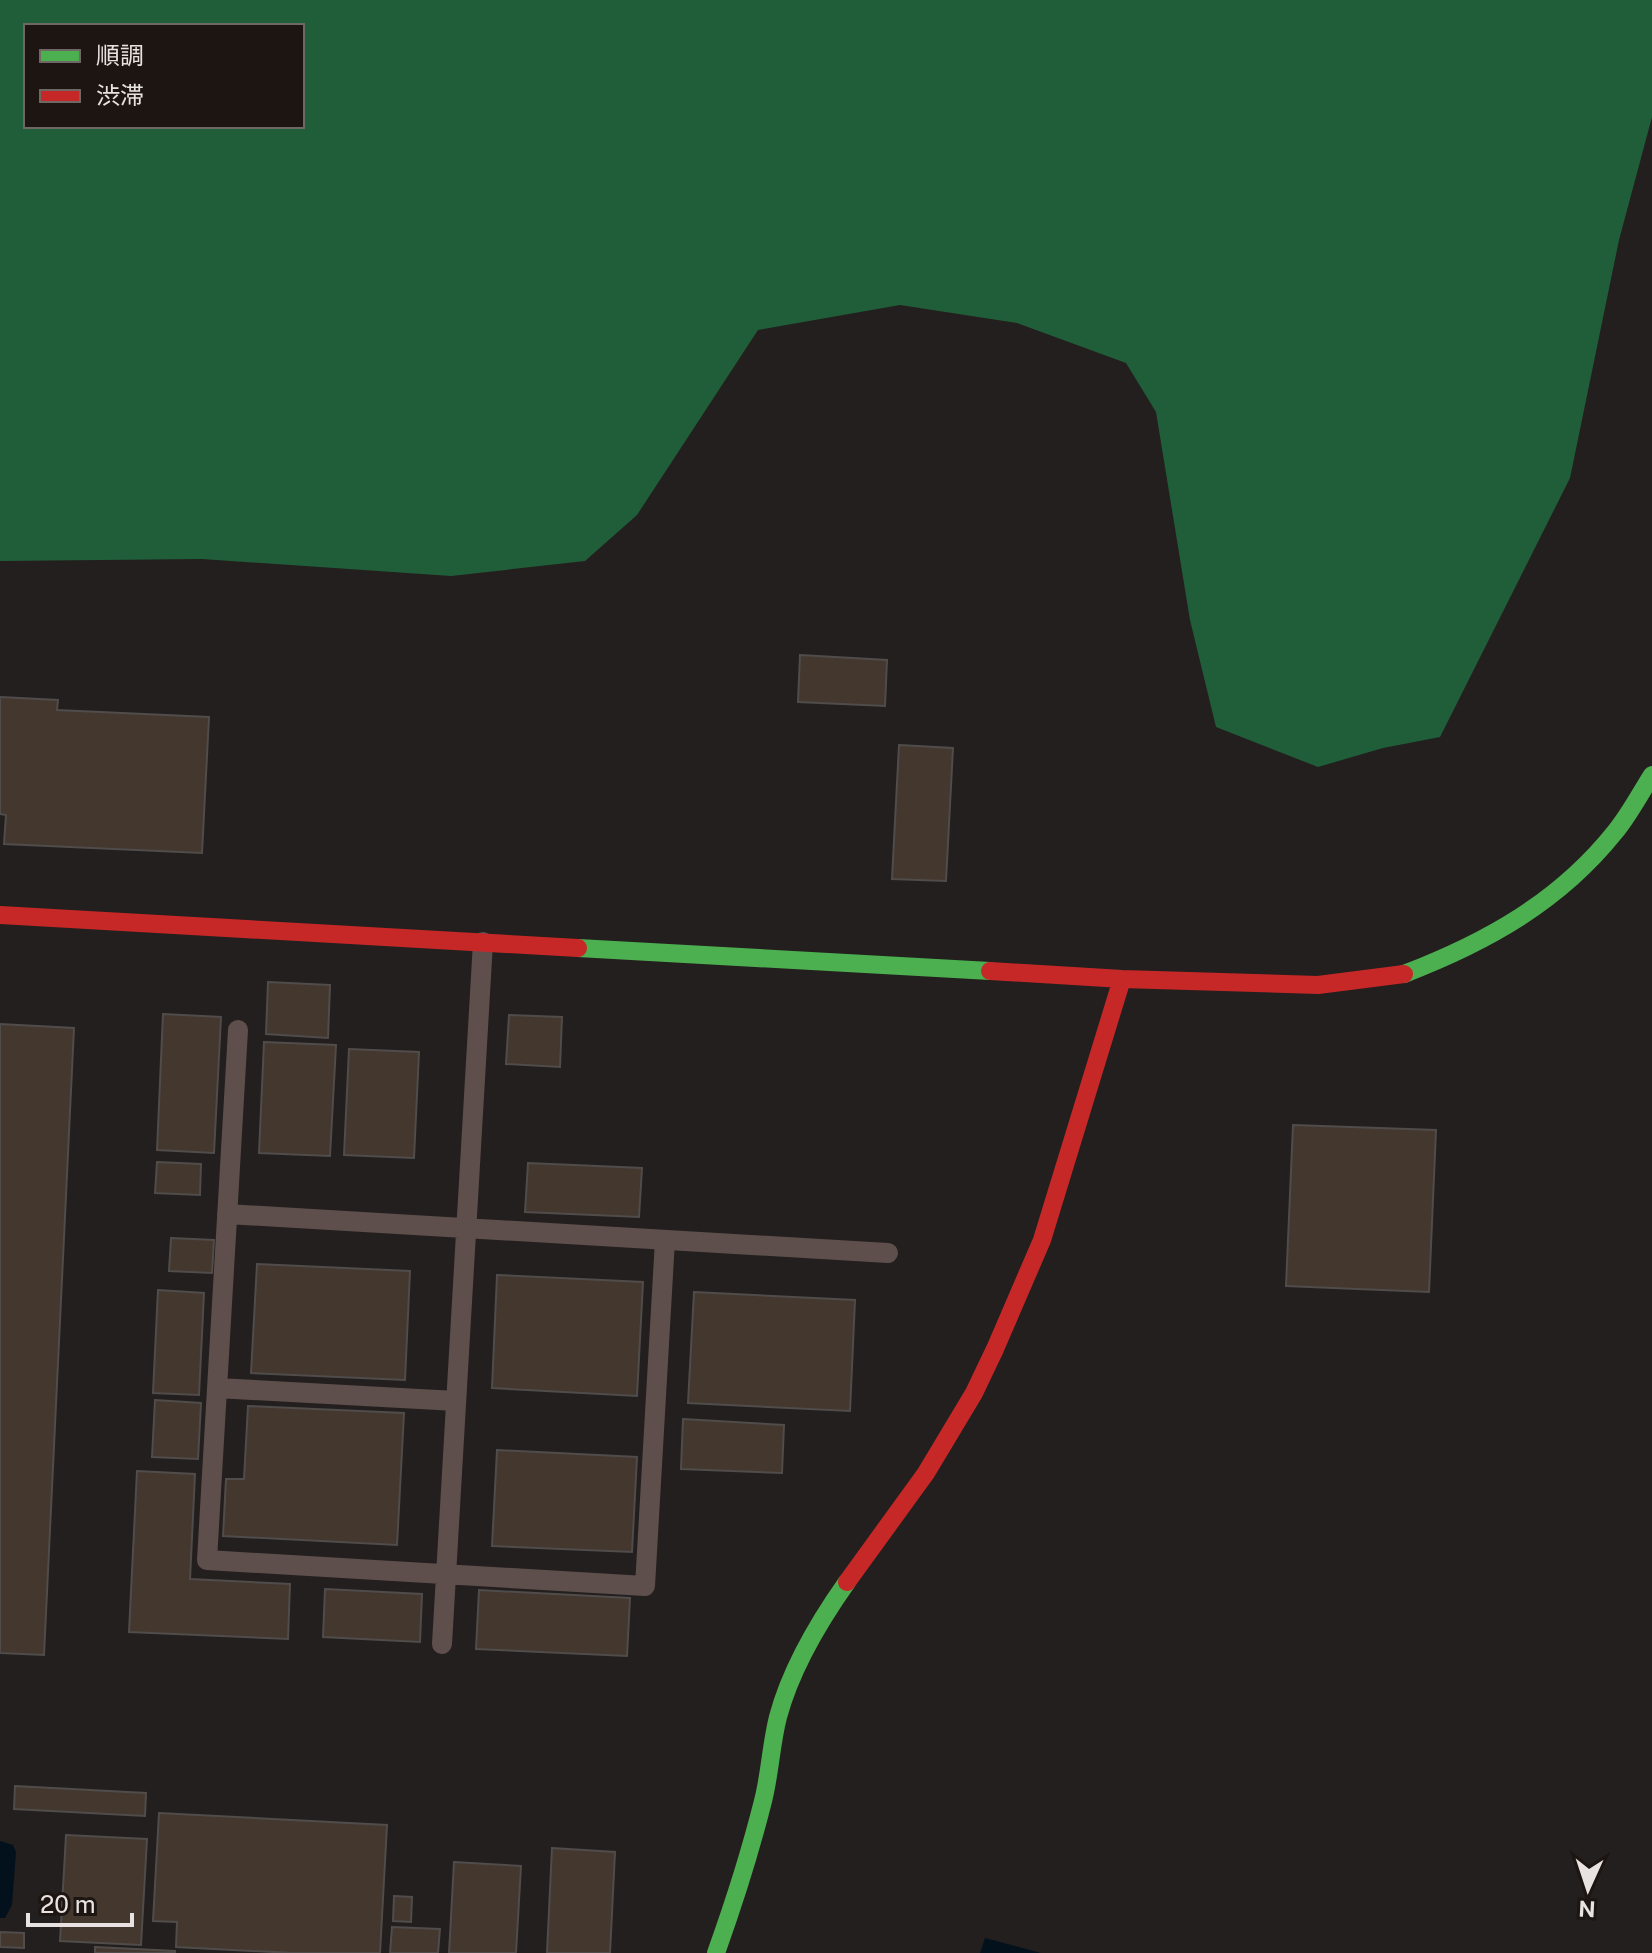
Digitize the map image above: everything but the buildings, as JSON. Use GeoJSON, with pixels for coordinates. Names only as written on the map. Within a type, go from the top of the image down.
{"type":"FeatureCollection","features":[{"type":"Feature","properties":{"kind":"street"},"geometry":{"type":"LineString","coordinates":[[0,915],[1122,979],[1318,985],[1403,974],[1440,960],[1505,927],[1546,901],[1573,879],[1617,830],[1652,775]]}},
{"type":"Feature","properties":{"kind":"street"},"geometry":{"type":"LineString","coordinates":[[716,1953],[742,1880],[761,1810],[778,1716],[801,1657],[838,1595],[926,1473],[974,1393],[995,1349],[1042,1240],[1122,979]]}},
{"type":"Feature","properties":{"kind":"lane"},"geometry":{"type":"LineString","coordinates":[[442,1644],[483,942]]}},
{"type":"Feature","properties":{"kind":"lane"},"geometry":{"type":"LineString","coordinates":[[238,1030],[207,1560],[645,1586],[665,1240]]}},
{"type":"Feature","properties":{"kind":"lane"},"geometry":{"type":"LineString","coordinates":[[227,1214],[888,1253]]}},
{"type":"Feature","properties":{"kind":"lane"},"geometry":{"type":"LineString","coordinates":[[217,1388],[456,1401]]}},
{"type":"Feature","properties":{"kind":"green space"},"geometry":{"type":"Polygon","coordinates":[[[0,0],[1652,0],[1652,117],[1619,240],[1570,478],[1440,737],[1383,748],[1318,767],[1216,727],[1190,620],[1156,412],[1126,363],[1017,323],[900,305],[758,330],[637,515],[585,561],[451,576],[202,559],[0,561],[0,0]]]}},
{"type":"Feature","properties":{"kind":"water"},"geometry":{"type":"Polygon","coordinates":[[[0,1841],[13,1845],[16,1852],[12,1905],[5,1918],[0,1918],[0,1841]]]}},
{"type":"Feature","properties":{"kind":"water"},"geometry":{"type":"Polygon","coordinates":[[[985,1938],[1041,1953],[980,1953],[985,1938]]]}},
{"type":"Feature","properties":{"kind":"traffic: fast"},"geometry":{"type":"LineString","coordinates":[[1404,974],[1464,948],[1546,899],[1593,857],[1615,832],[1652,775]]}},
{"type":"Feature","properties":{"kind":"traffic: fast"},"geometry":{"type":"LineString","coordinates":[[578,948],[990,971]]}},
{"type":"Feature","properties":{"kind":"traffic: fast"},"geometry":{"type":"LineString","coordinates":[[716,1953],[758,1820],[776,1727],[790,1681],[806,1646],[847,1582]]}},
{"type":"Feature","properties":{"kind":"traffic: jam"},"geometry":{"type":"LineString","coordinates":[[0,915],[578,948]]}},
{"type":"Feature","properties":{"kind":"traffic: jam"},"geometry":{"type":"LineString","coordinates":[[990,971],[1318,985],[1404,974]]}},
{"type":"Feature","properties":{"kind":"traffic: jam"},"geometry":{"type":"LineString","coordinates":[[847,1582],[926,1473],[974,1393],[995,1349],[1042,1240],[1122,979]]}}]}
